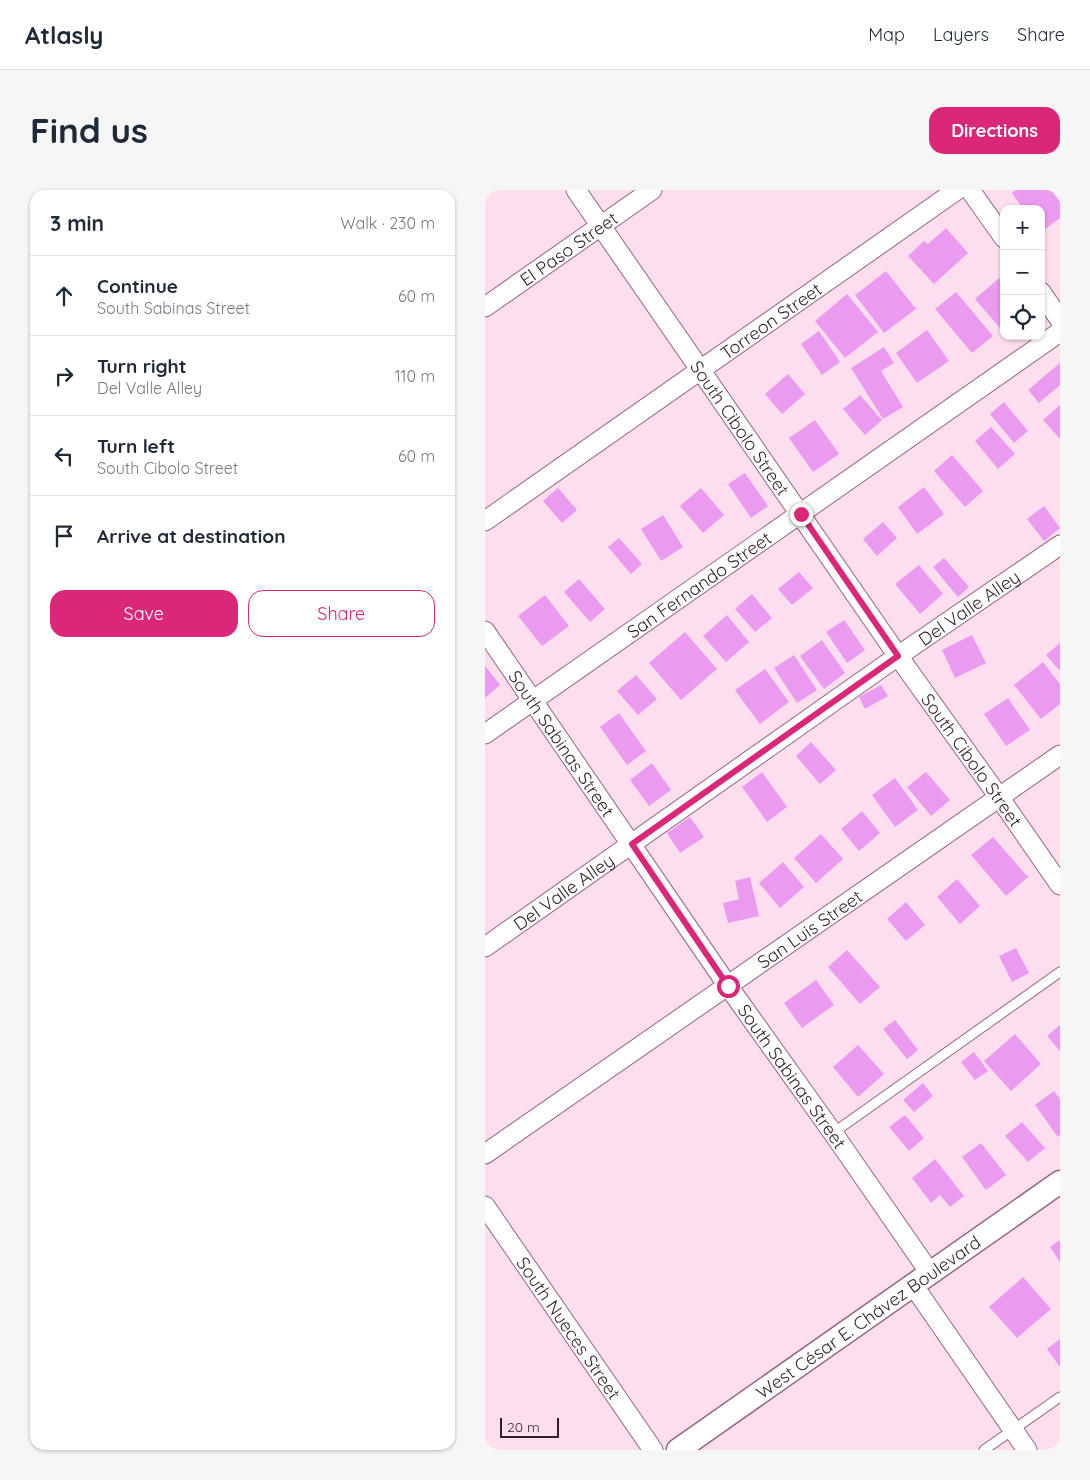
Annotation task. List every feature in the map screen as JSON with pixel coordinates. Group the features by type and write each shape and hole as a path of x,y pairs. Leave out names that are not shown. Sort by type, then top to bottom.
{"street":[{"name":"South Cibolo Street","path":"576,190 898,656 1060,886"},
{"name":"El Paso Street","path":"485,307 652,190"},
{"name":"Torreon Street","path":"485,521 957,190"},
{"path":"970,190 1000,232"},
{"path":"1043,295 1060,320"},
{"name":"San Fernando Street","path":"485,734 1060,332"},
{"name":"Del Valle Alley","path":"485,947 898,656 1060,545"},
{"name":"South Sabinas Street","path":"485,631 728,986 833,1133 1013,1430 1027,1450"},
{"name":"San Luis Street","path":"485,1154 1060,755"},
{"name":"West César E. Chávez Boulevard","path":"678,1450 1060,1182"},
{"name":"South Nueces Street","path":"485,1206 653,1450"}],"lane":[{"path":"833,1133 1060,972"},
{"path":"984,1450 1060,1397"}],"building":[{"path":"1016,190 1051,190 1060,202 1060,218 1045,229 1045,205 1020,205 1012,193"},
{"path":"946,228 968,253 934,284 908,256 924,241 928,244"},
{"path":"886,271 916,309 884,333 855,295"},
{"path":"999,278 1000,328 975,299"},
{"path":"956,292 993,336 972,353 935,309"},
{"path":"847,294 878,332 845,358 815,321"},
{"path":"927,330 949,361 917,383 896,353"},
{"path":"819,331 840,362 822,375 801,344"},
{"path":"884,347 894,363 881,371 903,407 883,419 851,368"},
{"path":"1060,363 1060,385 1039,403 1028,390"},
{"path":"788,374 805,394 782,414 765,394"},
{"path":"860,395 882,420 865,435 843,409"},
{"path":"1004,402 1028,431 1014,443 990,414"},
{"path":"1060,405 1060,439 1043,420"},
{"path":"815,420 839,454 813,472 789,438"},
{"path":"991,427 1015,454 998,469 975,441"},
{"path":"952,455 983,491 965,507 934,471"},
{"path":"745,473 768,506 751,518 728,484"},
{"path":"924,487 944,514 917,534 898,507"},
{"path":"558,488 577,510 562,523 543,501"},
{"path":"701,488 724,515 703,533 680,506"},
{"path":"1044,506 1060,528 1044,541 1027,519"},
{"path":"663,515 683,547 661,561 641,529"},
{"path":"883,522 897,538 877,556 863,539"},
{"path":"619,538 642,564 631,574 608,547"},
{"path":"944,558 969,587 958,597 933,567"},
{"path":"919,565 943,594 920,614 895,584"},
{"path":"799,572 813,588 792,605 778,589"},
{"path":"579,579 605,609 590,622 564,592"},
{"path":"752,594 772,618 755,632 735,609"},
{"path":"545,595 569,626 542,646 518,616"},
{"path":"727,615 749,642 726,662 703,636"},
{"path":"844,620 865,650 847,663 826,632"},
{"path":"685,632 717,669 681,700 649,663"},
{"path":"972,635 986,663 955,678 942,650"},
{"path":"822,640 845,673 824,689 800,656"},
{"path":"1060,643 1060,671 1046,655"},
{"path":"794,655 817,690 797,703 774,668"},
{"path":"1043,662 1060,684 1060,704 1041,719 1014,685"},
{"path":"485,666 500,685 485,698"},
{"path":"765,669 789,702 760,724 735,690"},
{"path":"636,675 657,699 638,715 617,691"},
{"path":"881,685 888,696 865,709 859,697"},
{"path":"1008,698 1030,730 1006,746 984,714"},
{"path":"619,713 646,751 627,765 600,727"},
{"path":"811,742 836,770 820,784 796,756"},
{"path":"652,763 671,790 649,806 630,780"},
{"path":"762,772 787,807 767,822 742,787"},
{"path":"926,772 950,800 931,816 907,787"},
{"path":"895,778 918,810 895,827 872,795"},
{"path":"862,811 880,833 859,851 841,829"},
{"path":"690,817 704,837 680,853 667,833"},
{"path":"821,834 843,859 816,883 794,858"},
{"path":"993,837 1028,877 1006,896 971,855"},
{"path":"783,862 804,887 780,908 759,883"},
{"path":"750,877 759,916 728,923 723,903 739,899 735,881"},
{"path":"957,879 980,906 960,924 937,897"},
{"path":"906,902 925,925 906,941 887,919"},
{"path":"1016,948 1029,973 1012,982 999,956"},
{"path":"847,950 880,987 860,1004 828,967"},
{"path":"816,980 834,1005 802,1028 784,1003"},
{"path":"895,1020 918,1050 907,1059 883,1029"},
{"path":"1060,1025 1060,1051 1047,1036"},
{"path":"1015,1034 1041,1064 1011,1091 984,1061"},
{"path":"858,1045 884,1074 858,1097 833,1067"},
{"path":"974,1052 988,1071 975,1080 961,1062"},
{"path":"923,1083 933,1096 914,1112 903,1100"},
{"path":"1054,1091 1060,1099 1060,1135 1058,1137 1035,1105"},
{"path":"905,1115 924,1138 909,1151 889,1127"},
{"path":"1022,1122 1045,1148 1028,1162 1005,1136"},
{"path":"981,1143 1006,1175 986,1190 962,1157"},
{"path":"935,1159 964,1196 950,1207 940,1195 931,1203 912,1178"},
{"path":"1060,1240 1060,1262 1050,1247"},
{"path":"1023,1277 1051,1309 1017,1338 989,1307"},
{"path":"1060,1339 1060,1367 1047,1349"}],"route":[{"path":"728,986 632,844 898,656 801,514"}]}
